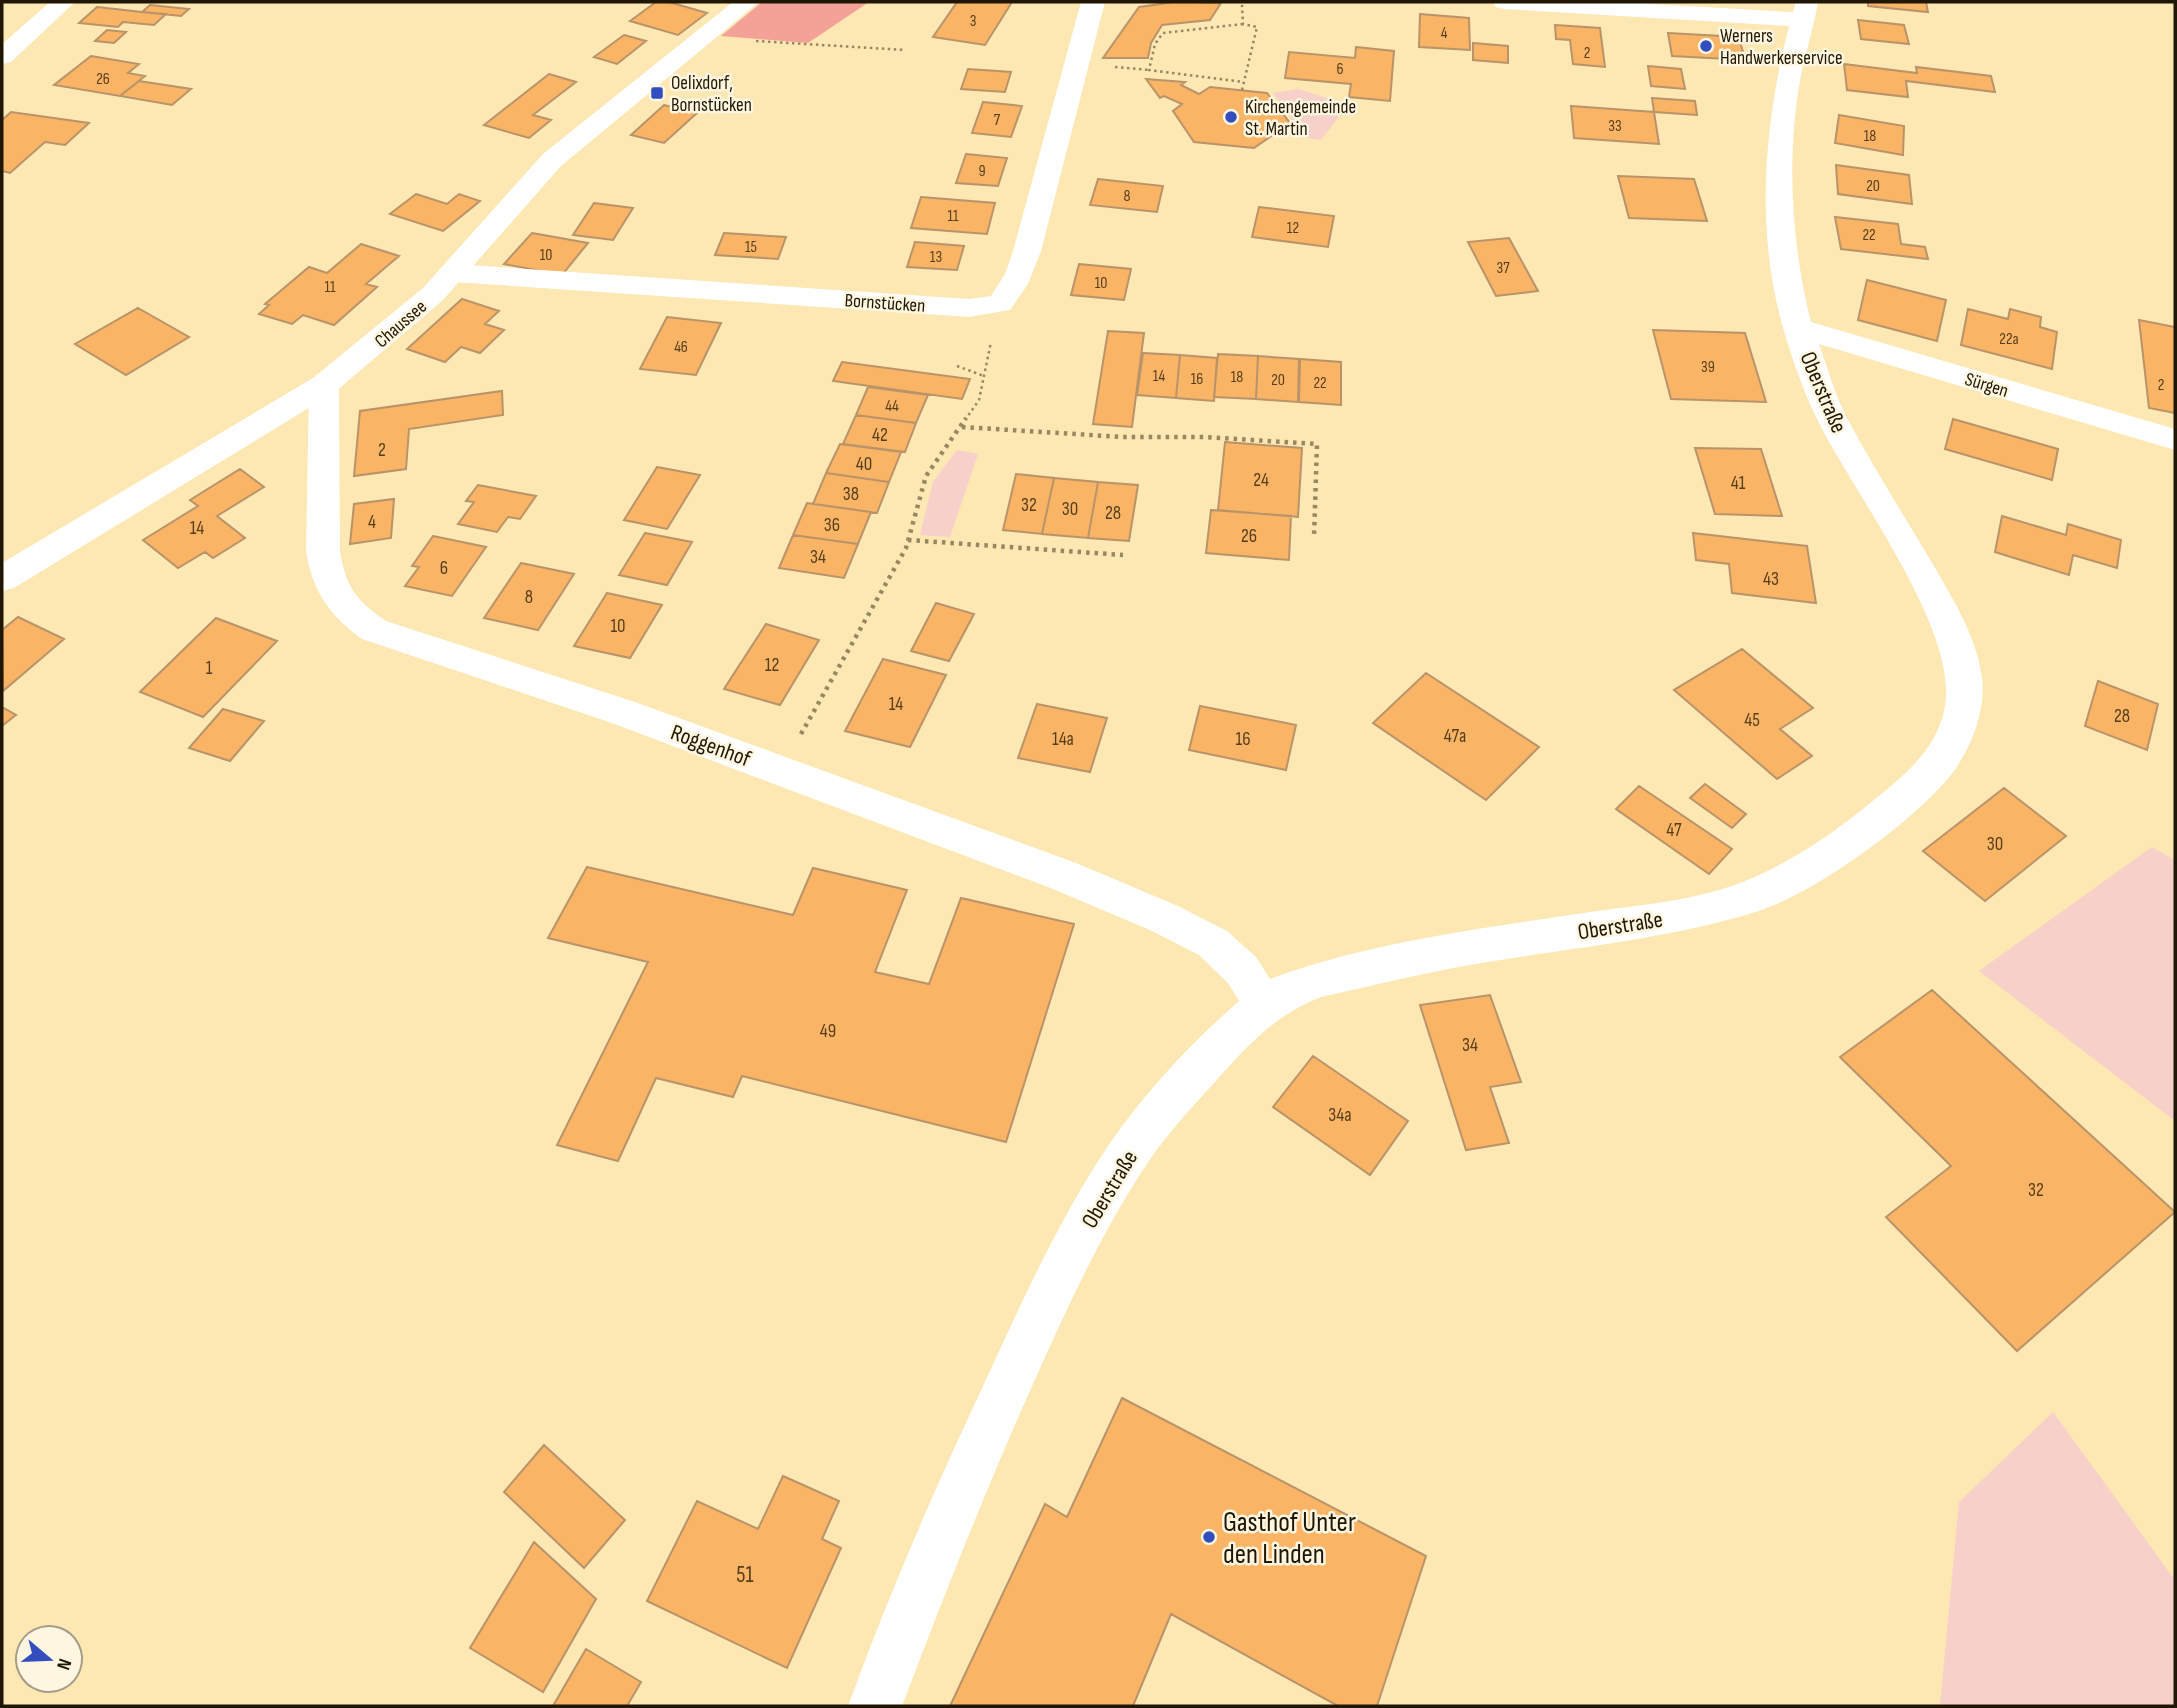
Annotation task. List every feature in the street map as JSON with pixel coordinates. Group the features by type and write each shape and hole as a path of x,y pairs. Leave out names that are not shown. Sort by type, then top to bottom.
{"street":[{"path":"2,57 63,2"},
{"name":"Chaussee","path":"4,572 324,385 381,340 453,274 552,160 747,2"},
{"path":"1000,304 1015,284 1027,251 1093,2"},
{"path":"1504,2 1804,11"},
{"name":"Oberstraße","path":"875,1706 955,1502 1045,1304 1081,1233 1124,1160 1168,1103 1226,1040 1264,1005 1285,992 1321,979 1472,947 1677,916 1756,895 1794,876 1862,832 1914,789 1941,760 1955,735 1963,708 1965,679 1957,646 1935,598 1831,417 1798,328 1784,260 1779,170 1789,75 1804,11"},
{"name":"Bornstücken","path":"453,274 969,308 1000,304"},
{"name":"Sürgen","path":"1798,328 2175,440"},
{"name":"Roggenhof","path":"324,385 323,551 330,587 340,603 356,618 374,629 622,712 1062,875 1164,918 1213,943 1242,970 1264,1005"}],"path":[{"path":"1243,24 1242,6 1245,2"},
{"path":"1149,70 1155,44 1163,33 1243,24 1257,27 1242,90"},
{"path":"691,46 699,48 713,37 905,50"},
{"path":"1113,67 1244,82"},
{"path":"780,771 908,540 926,476 979,400 1000,304"},
{"path":"957,366 984,376"},
{"path":"961,427 1123,437 1204,437 1317,444 1314,538"},
{"path":"908,540 1123,555"}],"shaded area":[{"path":"762,2 869,2 808,43 721,36"},
{"path":"1299,89 1335,101 1338,118 1321,140 1281,135 1294,123 1273,93"},
{"path":"957,450 978,454 950,537 920,535 933,482"},
{"path":"2152,847 2175,860 2175,1121 1979,971"},
{"path":"2053,1412 2175,1580 2175,1706 1940,1706 1959,1502"}],"building":[{"path":"656,2 669,2 707,13 678,35 630,21"},
{"path":"957,2 1012,2 985,45 933,37"},
{"path":"1175,2 1221,3 1210,20 1162,25 1151,43 1148,58 1103,58 1139,7"},
{"path":"1868,2 1926,2 1928,12 1868,6"},
{"path":"150,5 189,9 181,16 142,12"},
{"path":"97,7 166,14 154,25 123,22 118,27 79,23"},
{"path":"1420,14 1469,18 1470,50 1419,47"},
{"path":"1858,20 1904,25 1909,44 1861,39"},
{"path":"1555,25 1600,28 1605,67 1573,64 1570,40 1556,39"},
{"path":"107,30 126,32 114,43 95,41"},
{"name":"Werners Handwerkerservice","path":"1668,33 1739,37 1745,60 1672,56"},
{"path":"624,35 646,41 617,64 594,57"},
{"path":"1473,43 1508,46 1508,63 1473,60"},
{"path":"1356,47 1394,51 1390,101 1349,97 1351,84 1285,78 1289,52 1355,58"},
{"path":"91,56 139,64 128,73 145,76 120,96 54,85"},
{"path":"1844,64 1917,73 1916,67 1991,76 1995,92 1906,81 1908,97 1847,90"},
{"path":"1648,66 1681,69 1685,89 1651,86"},
{"path":"968,69 1011,72 1005,92 961,89"},
{"path":"549,74 576,82 533,115 551,120 529,138 484,125"},
{"name":"Kirchengemeinde St. Martin","path":"1146,79 1185,82 1181,85 1199,94 1210,87 1267,93 1290,123 1254,148 1194,142 1173,111 1182,104 1164,96 1160,98"},
{"path":"139,81 191,89 172,105 120,96"},
{"path":"1652,98 1695,101 1697,115 1654,112"},
{"path":"983,102 1022,106 1011,137 972,133"},
{"path":"664,105 697,113 664,143 631,135"},
{"path":"1571,106 1654,112 1659,144 1574,138"},
{"path":"11,112 89,123 65,145 45,142 10,173 2,171 2,120"},
{"path":"1839,115 1904,126 1903,155 1835,143"},
{"path":"966,154 1007,158 998,186 956,183"},
{"path":"1836,165 1909,175 1912,204 1838,194"},
{"path":"1618,176 1694,179 1707,221 1629,218"},
{"path":"1098,179 1163,186 1157,212 1090,205"},
{"path":"416,194 447,204 459,194 480,201 443,231 390,214"},
{"path":"921,197 995,203 987,234 911,228"},
{"path":"594,203 633,208 613,240 573,235"},
{"path":"1259,207 1334,216 1328,247 1252,237"},
{"path":"1835,217 1898,224 1901,244 1925,247 1928,259 1841,249"},
{"path":"532,233 588,243 562,275 504,264"},
{"path":"724,233 786,237 778,259 715,255"},
{"path":"1509,238 1538,291 1496,296 1468,242"},
{"path":"915,242 964,246 957,270 907,267"},
{"path":"361,244 399,256 366,284 377,287 334,325 303,315 292,324 259,314 269,305 265,304 309,267 327,273"},
{"path":"1079,264 1131,269 1124,300 1071,295"},
{"path":"1867,280 1946,300 1937,341 1858,320"},
{"path":"462,299 499,311 485,324 504,330 480,353 461,347 445,362 407,349"},
{"path":"138,308 189,337 126,375 75,344"},
{"path":"1968,309 2008,319 2010,309 2041,317 2040,327 2057,332 2052,369 1961,345"},
{"path":"667,317 721,323 696,375 640,369"},
{"path":"2139,320 2175,327 2175,413 2149,408"},
{"path":"1653,330 1745,333 1766,402 1671,399"},
{"path":"1108,331 1144,333 1132,427 1093,424"},
{"path":"1143,353 1180,355 1176,398 1137,395"},
{"path":"1218,354 1258,356 1256,399 1214,397"},
{"path":"1180,355 1217,358 1214,401 1176,398"},
{"path":"1258,356 1299,359 1298,402 1256,399"},
{"path":"1300,359 1341,362 1341,405 1299,402"},
{"path":"842,362 970,379 962,399 833,381"},
{"path":"868,387 928,395 916,423 856,415"},
{"path":"502,391 503,415 409,429 406,469 354,476 360,411"},
{"path":"856,415 916,423 905,452 843,444"},
{"path":"1953,419 2058,449 2052,480 1945,449"},
{"path":"1225,442 1302,448 1298,517 1218,510"},
{"path":"840,444 901,452 889,482 826,473"},
{"path":"1695,448 1761,449 1782,516 1715,514"},
{"path":"657,467 700,475 667,529 624,520"},
{"path":"240,469 264,487 217,516 245,538 213,558 205,552 178,568 143,540 198,506 190,500"},
{"path":"826,473 889,482 877,513 813,504"},
{"path":"1016,474 1054,478 1042,534 1003,530"},
{"path":"1054,478 1098,482 1088,538 1042,534"},
{"path":"1098,482 1138,485 1129,541 1088,538"},
{"path":"478,485 536,496 520,519 508,517 497,532 458,524 474,502 466,501"},
{"path":"394,499 391,538 350,544 354,504"},
{"path":"807,503 871,512 858,544 793,535"},
{"path":"1211,510 1291,516 1289,560 1206,553"},
{"path":"2002,516 2066,535 2068,524 2121,540 2117,568 2073,555 2069,575 1995,552"},
{"path":"645,533 692,542 667,585 619,575"},
{"path":"1693,533 1807,546 1816,603 1732,593 1729,564 1696,560"},
{"path":"793,535 858,544 844,578 779,568"},
{"path":"433,536 486,547 452,596 405,586 419,567 412,566"},
{"path":"521,563 574,574 538,630 484,618"},
{"path":"607,593 662,605 630,658 574,646"},
{"path":"936,603 974,614 949,661 911,651"},
{"path":"18,617 64,639 3,691 2,630"},
{"path":"216,618 277,641 203,717 140,692"},
{"path":"766,624 819,640 780,705 724,689"},
{"path":"1742,649 1813,708 1780,729 1812,756 1777,779 1674,690"},
{"path":"883,659 946,675 910,747 845,731"},
{"path":"1426,673 1539,747 1486,800 1373,723"},
{"path":"2098,681 2158,704 2147,750 2085,726"},
{"path":"1037,704 1107,718 1090,772 1018,758"},
{"path":"1200,706 1296,725 1286,770 1189,750"},
{"path":"2,707 16,715 2,726"},
{"path":"223,709 264,721 230,761 189,748"},
{"path":"1705,784 1746,814 1732,828 1690,798"},
{"path":"1639,786 1732,849 1709,874 1616,809"},
{"path":"2004,788 2066,836 1985,901 1923,851"},
{"path":"587,867 793,915 813,868 907,890 875,972 929,984 961,898 1074,924 1006,1142 742,1076 733,1097 656,1078 618,1161 557,1145 648,962 548,938"},
{"path":"1932,990 2175,1212 2017,1351 1886,1217 1951,1166 1840,1057"},
{"path":"1490,995 1521,1082 1490,1087 1509,1143 1466,1150 1420,1005"},
{"path":"1313,1056 1408,1121 1370,1175 1273,1107"},
{"name":"Gasthof Unter den Linden","path":"1122,1398 1426,1556 1377,1706 1338,1706 1171,1614 1133,1706 950,1706 1045,1504 1067,1517"},
{"path":"544,1445 625,1520 584,1568 504,1492"},
{"path":"783,1476 839,1501 822,1539 841,1548 787,1668 647,1601 697,1501 758,1529"},
{"path":"534,1542 596,1599 543,1692 470,1648"},
{"path":"586,1649 641,1682 627,1706 553,1706"}],"place":[{"name":"Werners Handwerkerservice","path":"1706,46"},
{"name":"Oelixdorf, Bornstücken","path":"657,93"},
{"name":"Kirchengemeinde St. Martin","path":"1231,117"},
{"name":"Gasthof Unter den Linden","path":"1209,1537"}]}
